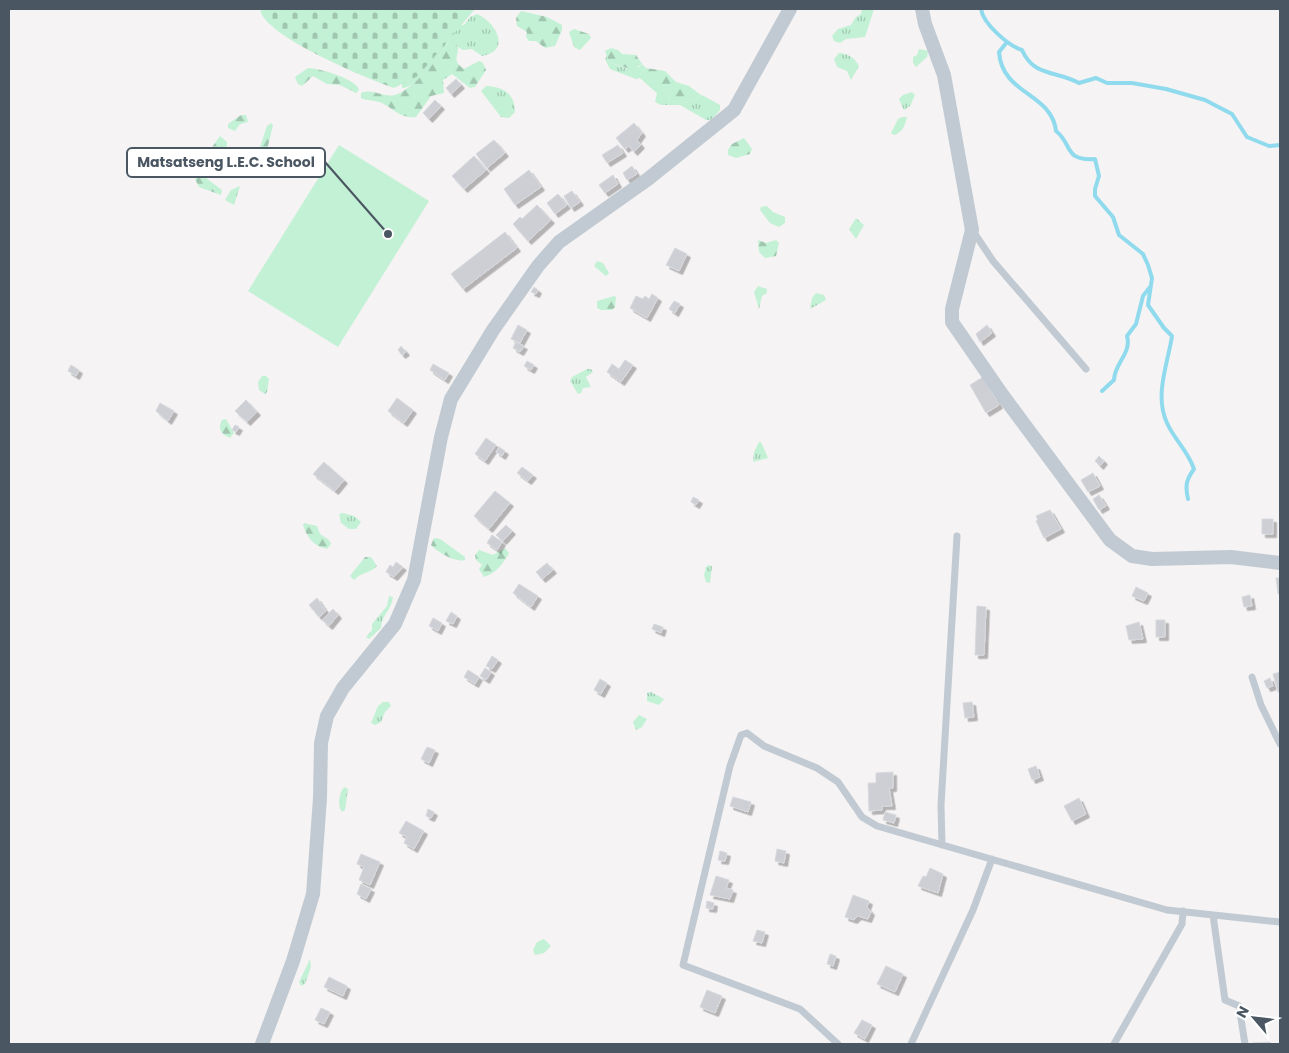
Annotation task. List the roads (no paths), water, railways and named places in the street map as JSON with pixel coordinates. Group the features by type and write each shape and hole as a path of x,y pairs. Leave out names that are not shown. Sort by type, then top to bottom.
{"street":[{"path":"262,1044 293,961 313,894 321,743 327,716 343,688 395,624 414,580 441,437 451,399 493,330 538,266 560,242 648,179 734,110 790,9"},
{"path":"922,9 925,24 944,75 972,230 952,309 952,322 1001,393 1110,540 1132,556 1152,559 1231,557 1280,563"}],"lane":[{"path":"972,230 993,262 1086,369"},
{"path":"942,845 941,805 957,536"},
{"path":"1252,677 1261,705 1280,744"},
{"path":"838,1044 800,1010 683,966 728,775 741,735 747,733 764,746 816,768 838,782 862,817 876,826 1167,910 1280,922"},
{"path":"911,1044 972,910 992,859"},
{"path":"1114,1044 1182,924 1183,911"},
{"path":"1213,915 1225,1000 1239,1006 1245,1044"}],"waterway":[{"path":"981,9 991,28 1022,50 1027,59 1039,69 1079,83 1096,78 1107,83 1132,83 1166,89 1205,100 1232,114 1247,137 1269,146 1280,145"},
{"path":"1007,42 999,52 1002,66 1017,86 1046,109 1053,118 1056,131 1065,141 1070,151 1078,157 1095,159 1099,176 1095,196 1113,217 1119,235 1143,254 1148,265 1152,278 1148,305 1172,336 1163,379 1163,412 1167,423 1194,469 1187,483 1188,499"},
{"path":"1102,391 1114,380 1127,348 1127,336 1136,324 1143,296 1150,287"}],"place":[{"name":"Matsatseng L.E.C. School","path":"388,234"}]}
